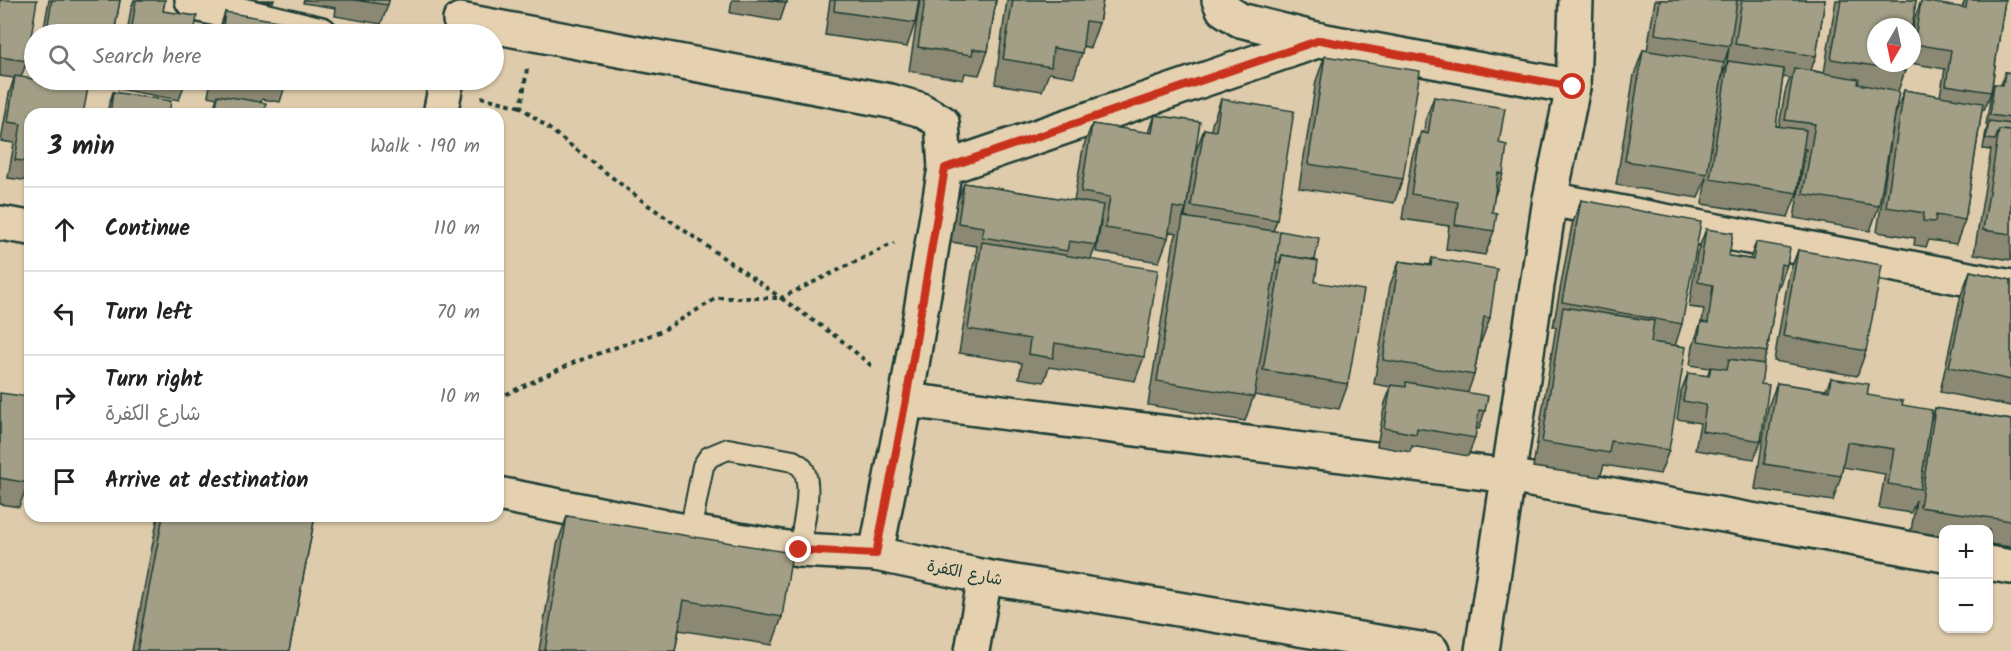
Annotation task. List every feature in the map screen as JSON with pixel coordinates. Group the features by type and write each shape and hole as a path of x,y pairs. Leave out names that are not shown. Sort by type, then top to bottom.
{"street":[{"path":"192,0 196,4 279,24"},
{"path":"1219,0 1223,9 1240,20 1320,40 1573,87"},
{"path":"1482,651 1550,199 1573,87 1576,0"},
{"path":"460,18 491,24"},
{"path":"504,27 879,99 919,109 942,122 945,168 906,400 876,554"},
{"path":"945,168 1320,40"},
{"path":"445,108 458,90"},
{"path":"1550,199 2011,287"},
{"path":"0,223 24,227"},
{"path":"906,400 1509,476 1939,554"},
{"name":"شارع الكفرة","path":"504,495 690,532 799,550 876,554 985,577 1432,651"},
{"path":"1993,564 2011,567"},
{"path":"972,651 985,577"}],"lane":[{"path":"690,532 703,466 709,457 728,449 794,461 801,466 805,473 807,488 799,550"}],"path":[{"path":"521,107 528,63"},
{"path":"466,90 521,107 648,205 841,340 882,375"},
{"path":"504,395 575,362 662,331 717,298 782,298 896,242"}],"building":[{"path":"0,0 37,0 33,24 24,24 24,61 0,57"},
{"path":"52,0 120,0 116,24 48,24"},
{"path":"136,0 165,0 163,11 197,16 196,24 132,24"},
{"path":"354,0 389,0 388,5"},
{"path":"768,0 787,0 787,3"},
{"path":"835,0 919,0 915,23 834,11"},
{"path":"925,0 996,0 988,51 973,49 972,55 918,47"},
{"path":"1013,0 1103,0 1099,23 1086,21 1082,53 1053,48 1051,67 1003,59"},
{"path":"1660,0 1737,0 1730,46 1655,34"},
{"path":"1742,0 1825,0 1816,56 1735,44"},
{"path":"1841,0 1916,0 1913,18 1867,18 1867,65 1831,59"},
{"path":"1967,0 2005,0 1991,92 1946,85 1951,50 1921,45 1921,18 1918,18 1921,1 1966,8"},
{"path":"225,12 296,24 223,24"},
{"path":"1643,50 1724,63 1707,174 1625,161"},
{"path":"1325,56 1420,71 1403,179 1308,164"},
{"path":"1728,61 1784,69 1776,126 1806,130 1797,193 1710,179"},
{"path":"1794,68 1859,79 1858,84 1899,92 1879,206 1803,194 1815,124 1785,120"},
{"path":"2005,72 2011,73 2011,118 1990,115 1994,84 2003,85"},
{"path":"15,76 24,77 24,90 88,90 84,108 24,108 24,161 15,160 21,124 8,122"},
{"path":"1904,90 1983,103 1965,220 1936,215 1935,222 1923,221 1924,213 1886,207"},
{"path":"113,92 171,101 170,108 111,108"},
{"path":"218,95 266,103 265,108 216,108"},
{"path":"1434,97 1505,108 1499,143 1507,145 1503,174 1498,173 1492,212 1497,213 1494,231 1455,225 1458,202 1411,194 1421,132 1428,134"},
{"path":"1221,99 1294,111 1277,220 1191,206 1204,129 1216,131"},
{"path":"1155,115 1200,122 1186,209 1173,207 1168,238 1105,228 1110,197 1081,192 1092,124 1152,133"},
{"path":"1989,121 2011,124 2011,131 1999,130 1995,140 1986,139"},
{"path":"1999,130 2011,131 2011,234 1983,230"},
{"path":"964,183 1103,205 1096,245 1069,241 1067,251 982,237 984,227 958,223"},
{"path":"1581,200 1701,222 1682,324 1562,302"},
{"path":"1183,217 1281,232 1254,397 1157,381"},
{"path":"1706,229 1733,233 1729,256 1753,260 1756,242 1790,248 1787,265 1781,264 1767,352 1698,341 1701,322 1708,323 1713,285 1698,282"},
{"path":"1280,231 1319,238 1315,260 1282,255 1279,263 1276,262"},
{"path":"982,242 1158,270 1144,357 1055,343 1053,358 1028,354 1030,339 968,329"},
{"path":"1798,250 1882,265 1866,351 1783,336"},
{"path":"1282,255 1318,261 1315,282 1364,290 1348,384 1263,370"},
{"path":"1432,258 1497,269 1490,318 1484,317 1474,375 1383,360 1399,261 1431,266"},
{"path":"1970,271 2011,280 2011,380 1949,367"},
{"path":"1563,307 1654,321 1651,342 1686,347 1669,450 1611,441 1609,453 1542,442"},
{"path":"1729,359 1764,364 1761,384 1769,385 1761,441 1702,431 1706,405 1683,401 1688,373 1709,376 1711,367 1727,369"},
{"path":"1831,378 1869,384 1867,395 1903,401 1902,405 1932,410 1920,489 1888,484 1894,449 1847,442 1841,476 1764,464 1777,383 1829,391"},
{"path":"1406,382 1488,396 1485,411 1479,410 1475,438 1417,428 1416,434 1384,428 1391,385 1406,387"},
{"path":"0,393 24,396 24,482 0,478"},
{"path":"1935,408 2011,420 2011,521 1920,507"},
{"path":"567,516 792,553 782,617 684,600 675,651 545,651"},
{"path":"162,522 314,522 289,651 137,651"}],"route":[{"path":"799,550 876,554 906,400 945,168 1320,40 1573,87"}]}
